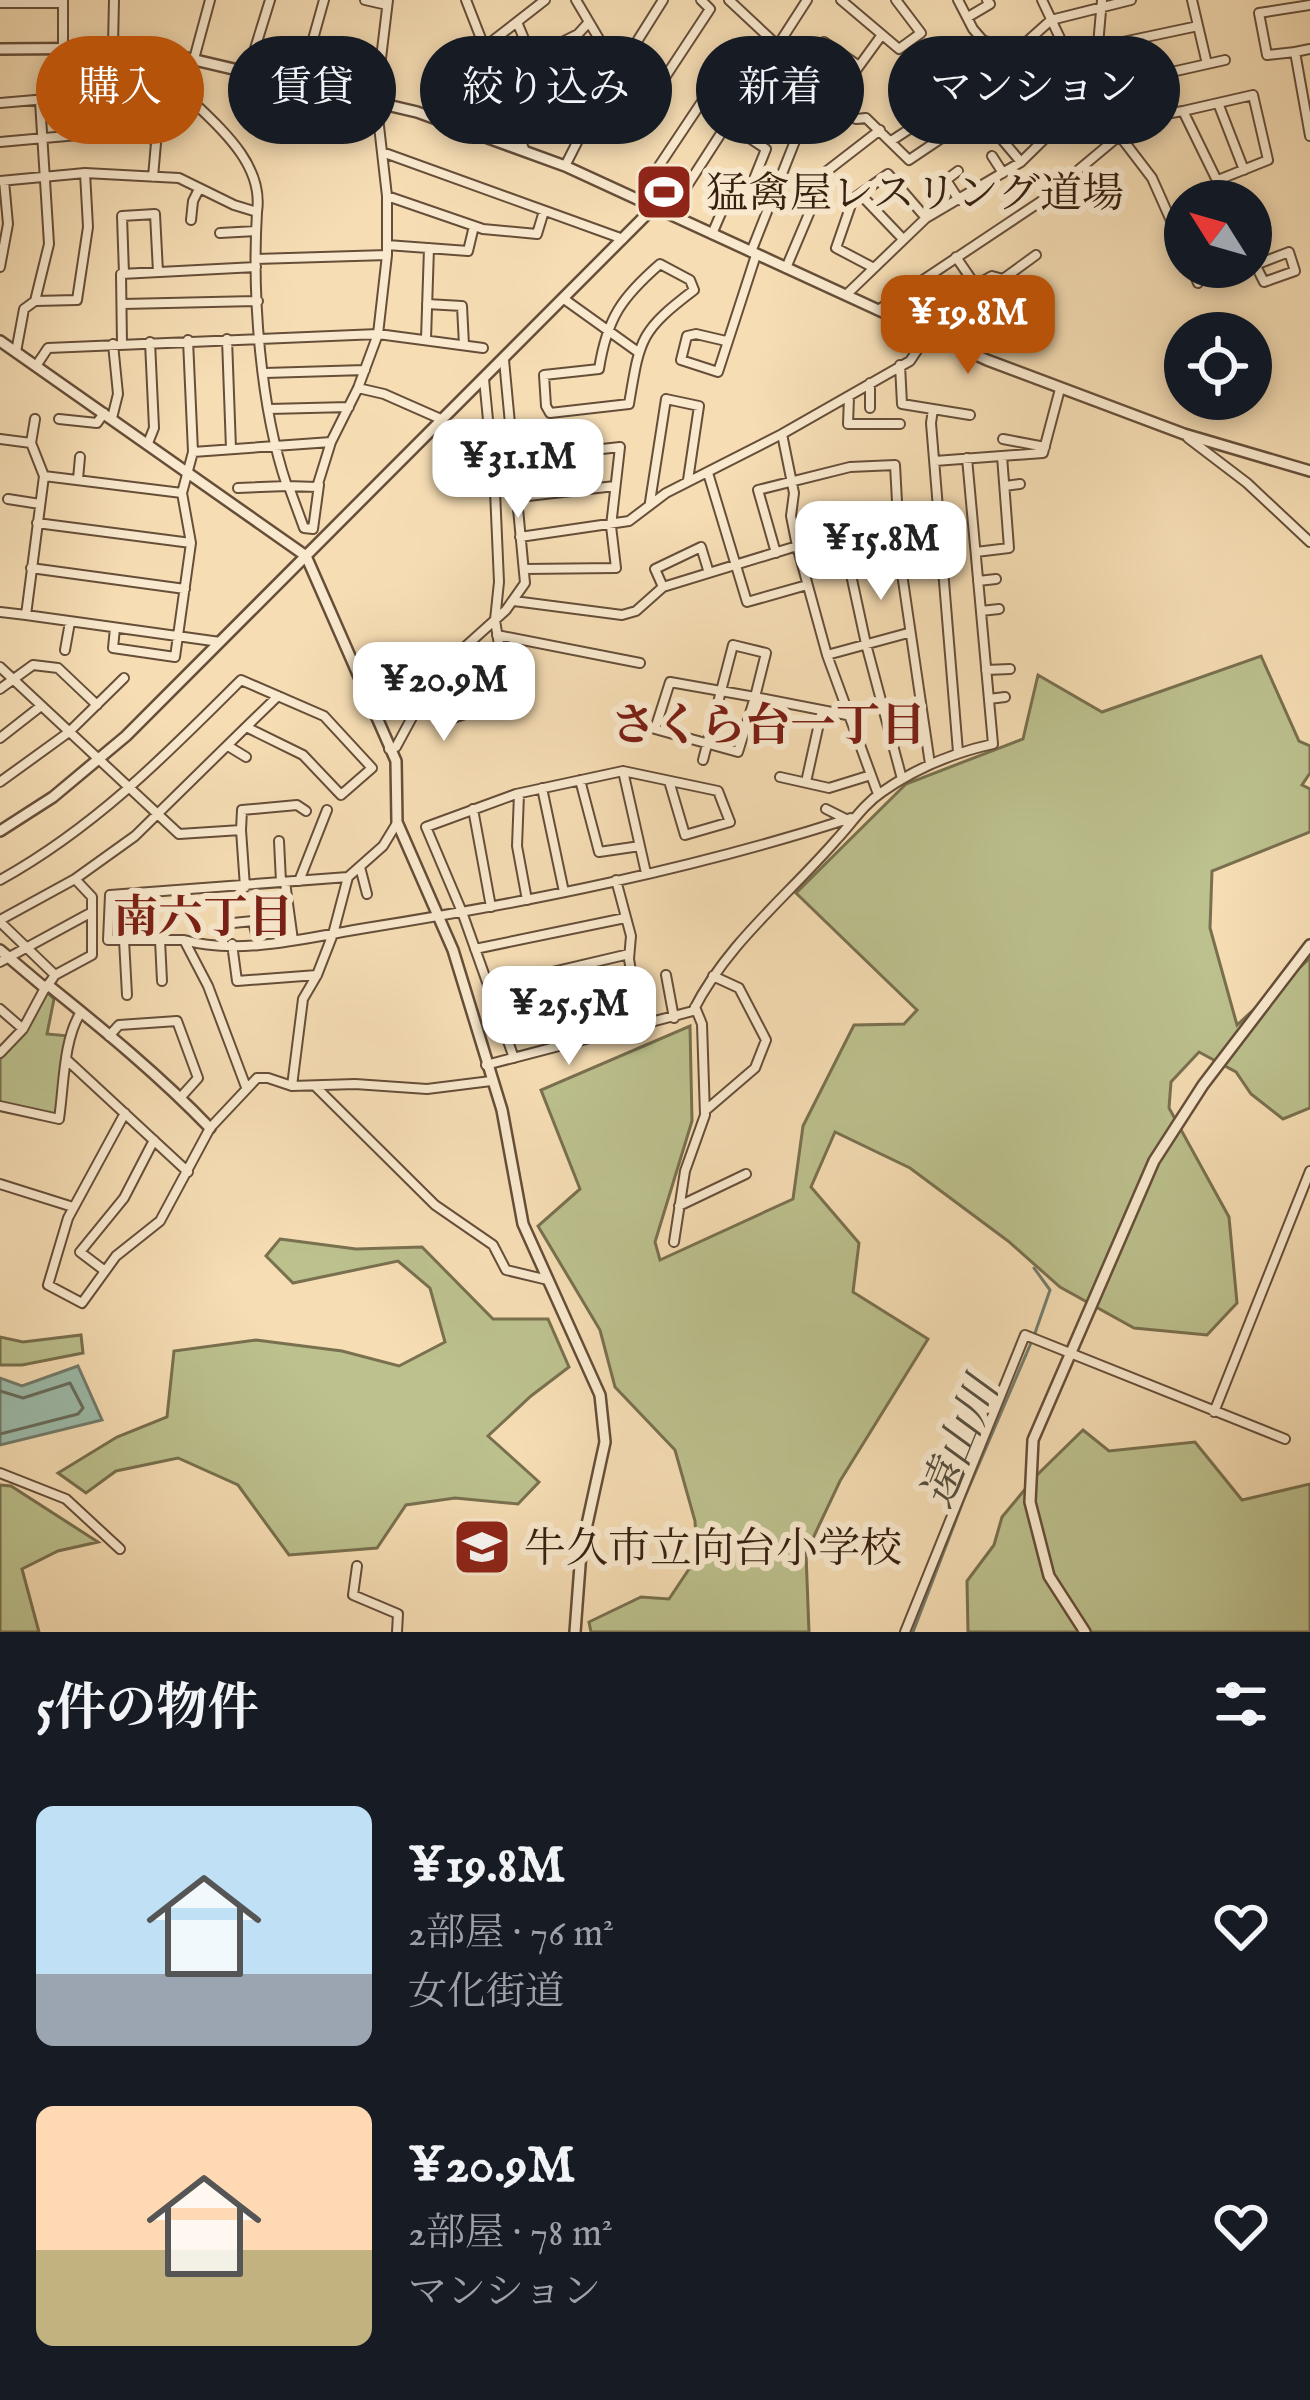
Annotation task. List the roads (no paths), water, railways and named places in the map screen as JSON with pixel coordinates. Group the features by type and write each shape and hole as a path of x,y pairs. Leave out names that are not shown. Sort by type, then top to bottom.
{"street":[{"path":"113,36 114,0"},
{"path":"200,36 210,0"},
{"path":"259,36 270,0"},
{"path":"314,36 324,0"},
{"path":"365,0 388,3 384,36"},
{"path":"466,0 482,36"},
{"path":"499,36 545,0"},
{"path":"576,0 597,36"},
{"path":"640,36 663,0"},
{"path":"672,65 710,9 701,0"},
{"path":"729,0 768,36"},
{"path":"742,11 749,0"},
{"path":"783,36 807,0"},
{"path":"841,0 899,49 921,33 896,0"},
{"path":"958,0 981,36"},
{"path":"968,17 989,4 987,0"},
{"path":"1042,0 1059,36"},
{"path":"1068,0 1073,13"},
{"path":"1034,36 1051,20 1102,3 1131,0"},
{"path":"1192,0 1207,64"},
{"path":"0,3 63,2 62,36"},
{"path":"1100,36 1102,3"},
{"path":"1310,5 1259,13 1267,55 1310,49"},
{"path":"517,22 523,36"},
{"path":"574,36 589,22"},
{"path":"1151,36 1198,26"},
{"path":"864,59 881,36"},
{"path":"0,49 36,48"},
{"path":"1295,52 1310,136"},
{"path":"1180,70 1225,60"},
{"path":"1180,112 1253,94 1268,160 1218,180 1183,111"},
{"path":"0,103 36,100"},
{"path":"1218,103 1244,170"},
{"path":"396,107 566,166 922,332 1060,389 1184,434 1310,471"},
{"path":"687,187 657,169 696,110"},
{"path":"204,112 253,172 259,197 256,263 268,409 288,486 304,528 314,530 319,485 331,442 378,334 387,250 381,144"},
{"path":"864,118 888,138"},
{"path":"786,268 827,172 880,130"},
{"path":"0,142 36,139"},
{"path":"16,352 24,309 34,301 50,244 43,144"},
{"path":"153,177 156,144"},
{"path":"522,144 524,149"},
{"path":"566,166 578,144"},
{"path":"669,214 715,144"},
{"path":"712,234 734,183 750,189 766,149 758,144"},
{"path":"726,341 687,336 681,360 718,372 794,144"},
{"path":"894,144 909,160 935,144"},
{"path":"1006,144 1021,162"},
{"path":"845,296 926,218 1021,162 1040,144"},
{"path":"876,310 1067,183 1110,144"},
{"path":"1125,144 1152,178 1164,205"},
{"path":"382,152 623,239"},
{"path":"992,156 1003,173"},
{"path":"958,171 946,181 959,200"},
{"path":"0,267 8,224 2,181 85,173 179,178 257,212"},
{"path":"34,301 77,300 88,227 85,173"},
{"path":"874,268 836,248 853,199 888,174 926,218"},
{"path":"191,220 199,189"},
{"path":"860,194 902,238"},
{"path":"387,196 474,226 537,234 544,211"},
{"path":"0,831 100,761 654,207"},
{"path":"124,274 122,216 154,214 158,272"},
{"path":"59,419 97,423 108,416 118,394 121,274 387,250 467,251 474,226"},
{"path":"220,233 256,231"},
{"path":"426,340 429,248"},
{"path":"1289,252 1295,271 1264,282 1253,261 1289,252"},
{"path":"976,285 992,276 1003,279 1036,254"},
{"path":"520,537 629,521 687,481 782,434 910,361 922,332 978,289 956,257"},
{"path":"660,264 690,280 694,290 656,319 638,352 629,404 550,413 545,406 544,375 598,369 607,330 626,294 660,264"},
{"path":"564,299 638,352"},
{"path":"123,304 258,302"},
{"path":"427,304 462,306 464,345"},
{"path":"36,366 48,348 262,337 378,334 483,348"},
{"path":"227,339 231,448"},
{"path":"0,340 306,556 396,760 397,822 453,950 502,1110 523,1224 590,1363 605,1423 602,1464 580,1552 575,1632"},
{"path":"115,628 112,648 175,657 191,543 182,494 193,452 188,340"},
{"path":"148,443 154,428 150,342"},
{"path":"389,749 395,747 436,673 514,601 525,583 504,360"},
{"path":"900,365 902,404 970,415"},
{"path":"265,373 365,370"},
{"path":"484,379 495,491 499,582 495,620 503,670"},
{"path":"869,383 869,408"},
{"path":"358,388 443,420"},
{"path":"934,461 1043,454 1060,389"},
{"path":"849,395 848,424 900,424"},
{"path":"650,504 666,399 699,406 687,481"},
{"path":"268,409 349,407"},
{"path":"933,409 958,752"},
{"path":"26,615 44,476 31,443 35,419"},
{"path":"782,434 797,546 807,584 827,655 878,794"},
{"path":"1184,434 1310,542"},
{"path":"0,439 31,443"},
{"path":"1003,440 1045,447"},
{"path":"193,452 331,442"},
{"path":"512,459 620,447 611,526 616,568 524,569"},
{"path":"976,552 1009,548 1002,456"},
{"path":"78,480 80,457"},
{"path":"486,1065 674,1018 695,1007 755,923 838,838 850,818 902,779 958,752 993,744 967,458"},
{"path":"776,553 758,490 850,467 895,465 898,520 842,532 902,779"},
{"path":"708,473 746,602 807,584"},
{"path":"44,476 182,494"},
{"path":"1005,486 1020,484"},
{"path":"238,488 319,485"},
{"path":"519,497 615,486"},
{"path":"8,499 40,504"},
{"path":"38,523 191,543"},
{"path":"514,601 622,615 636,611 663,587 797,546"},
{"path":"663,587 655,569 701,547 709,573"},
{"path":"853,570 900,560 931,764"},
{"path":"31,568 185,589"},
{"path":"978,580 997,579"},
{"path":"981,611 999,609"},
{"path":"0,613 221,642"},
{"path":"65,650 70,622"},
{"path":"827,655 908,633"},
{"path":"497,634 640,663"},
{"path":"703,760 706,743 719,690 733,645 766,653 755,697 738,752 706,743 655,729 670,682 719,690 755,697 822,710 848,715"},
{"path":"0,689 33,664 58,668 97,705"},
{"path":"0,667 179,834 242,830"},
{"path":"986,670 1010,669"},
{"path":"0,782 69,732 124,678"},
{"path":"0,880 79,832 242,680 324,716 372,768 341,795 304,755 246,727"},
{"path":"426,690 440,723 499,702"},
{"path":"210,1128 49,982 28,949 0,921 109,858 278,696"},
{"path":"989,699 1005,697"},
{"path":"0,738 41,706"},
{"path":"806,782 822,710"},
{"path":"228,746 246,757"},
{"path":"622,771 646,873"},
{"path":"514,1058 426,826 519,793 622,771 718,791 730,822 685,835 669,781"},
{"path":"780,777 829,788 871,775"},
{"path":"580,780 599,852 640,846"},
{"path":"542,788 564,892"},
{"path":"519,793 518,846 527,900"},
{"path":"245,887 242,810 297,805 306,811"},
{"path":"473,809 491,907"},
{"path":"826,809 850,818"},
{"path":"299,881 327,810"},
{"path":"397,822 383,846 348,877 110,895 108,940 184,940 204,946 333,934 564,892 850,818"},
{"path":"279,842 293,940"},
{"path":"360,867 368,894"},
{"path":"292,1086 303,999 333,934 348,877"},
{"path":"3,957 35,984 49,982 92,955 92,897 75,879"},
{"path":"616,880 631,936 629,954 640,1025"},
{"path":"3,957 28,949 92,912"},
{"path":"475,950 625,918"},
{"path":"258,942 254,921 223,924 237,981 317,975"},
{"path":"124,940 127,995"},
{"path":"160,940 162,980"},
{"path":"184,940 208,986 246,1088"},
{"path":"1085,1632 1049,1576 1030,1502 1033,1440 1154,1161 1203,1085 1310,945"},
{"path":"489,987 629,954"},
{"path":"666,975 674,1018"},
{"path":"705,1111 755,1068 766,1040 739,988 713,976"},
{"path":"0,1053 23,1030 49,982"},
{"path":"501,1022 635,995"},
{"path":"674,1243 685,1171 705,1111 702,1024 695,1007"},
{"path":"0,1009 23,1030"},
{"path":"0,1106 59,1119 81,1012"},
{"path":"109,1036 118,1024 177,1021 198,1078 180,1098"},
{"path":"68,1060 188,1172"},
{"path":"125,1113 74,1208 48,1285 82,1303 116,1256 160,1220 210,1128 257,1078 292,1086 427,1089 491,1081"},
{"path":"314,1085 435,1205 493,1245 506,1270 548,1280"},
{"path":"105,1271 80,1252 124,1198 154,1140"},
{"path":"1214,1412 1310,1171"},
{"path":"680,1206 746,1174"},
{"path":"0,1184 74,1208"},
{"path":"905,1632 1025,1335 1285,1439"},
{"path":"0,1472 66,1499 121,1549"},
{"path":"357,1566 353,1595 398,1614 398,1632"}],"water":[{"path":"78,1366 102,1420 0,1445 0,1378 22,1386"}],"waterway":[{"name":"遠山川","path":"1034,1268 1050,1290 1035,1333"},
{"name":"遠山川","path":"913,1632 1031,1343"}],"place":[{"name":"猛禽屋レスリング道場","path":"664,192"},
{"name":"牛久市立向台小学校","path":"482,1547"}],"district":[{"name":"さくら台一丁目","path":"768,724"},
{"name":"南六丁目","path":"203,916"}]}
